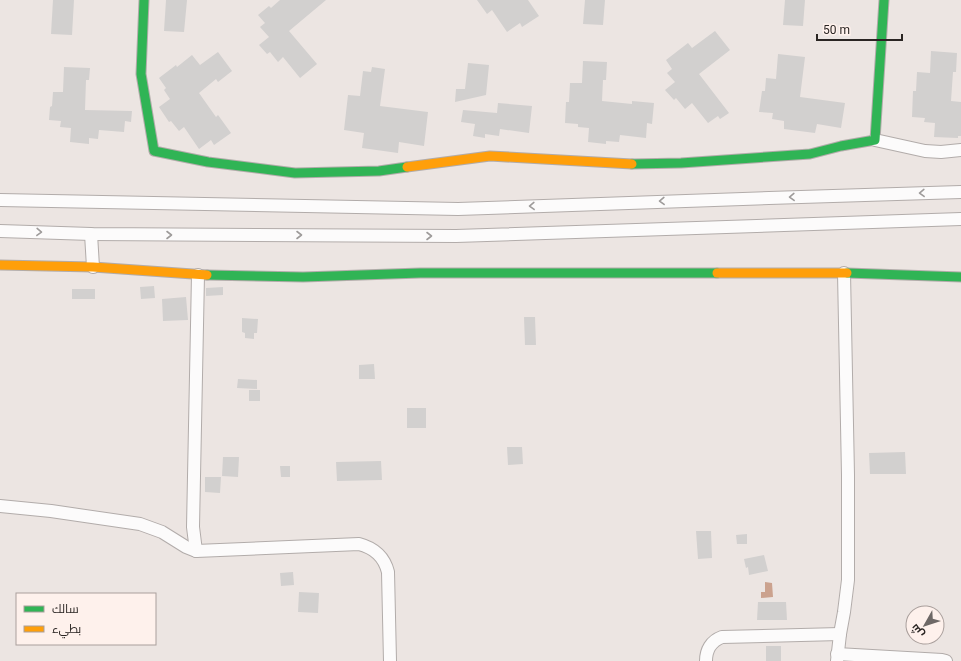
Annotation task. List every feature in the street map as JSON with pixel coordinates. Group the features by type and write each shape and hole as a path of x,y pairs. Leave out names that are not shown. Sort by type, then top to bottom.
{"street":[{"path":"144,0 141,74 152,148 156,152 208,162 295,173 310,173 379,171 436,162 490,156 629,164 681,163 810,154 841,146 875,140 925,151 941,152 961,150"},
{"path":"875,140 884,0"},
{"path":"0,200 458,209 961,192"},
{"path":"0,231 91,234 456,236 961,219"},
{"path":"91,234 93,268"},
{"path":"0,265 93,268 198,275 303,277 420,274 844,273 961,277"},
{"path":"844,273 848,563 846,596 837,658 946,661"},
{"path":"196,551 193,527 198,275"},
{"path":"0,506 51,511 140,524 162,532 186,547 196,551 359,544 371,548 384,561 388,572 390,661"},
{"path":"706,661 707,653 711,645 722,637 840,634"}],"shaded area":[{"path":"765,582 772,583 773,597 761,598 761,592 765,592"}],"building":[{"path":"53,0 74,0 72,35 51,34"},
{"path":"166,0 187,0 184,32 164,31"},
{"path":"280,0 326,0 289,31 317,64 300,78 283,57 278,62 270,52 267,54 259,45 269,37 260,27 265,23 258,15 269,6 271,8"},
{"path":"477,0 528,0 539,16 522,27 520,23 507,32 492,10 487,14"},
{"path":"585,0 605,0 603,25 583,24"},
{"path":"785,0 805,0 803,26 783,25"},
{"path":"715,31 730,50 699,74 729,113 720,119 718,116 708,123 692,103 685,109 676,98 674,100 665,90 675,82 667,73 672,69 666,60 688,43 692,48"},
{"path":"931,51 957,53 956,72 953,72 951,101 961,102 961,136 958,136 958,138 934,137 935,123 924,122 925,118 912,117 913,91 916,91 917,72 930,73"},
{"path":"218,52 232,71 218,82 216,79 199,93 216,117 218,115 231,133 214,145 211,140 199,149 184,127 179,131 171,121 169,122 159,107 170,99 164,90 166,88 159,78 176,65 177,67 192,55 200,65"},
{"path":"778,54 805,57 800,97 845,103 841,128 817,124 815,133 784,129 784,121 772,119 773,113 759,112 762,91 765,91 766,78 776,79"},
{"path":"583,61 607,62 606,80 603,80 602,101 632,104 632,101 654,103 652,124 647,123 646,138 620,135 619,142 606,141 606,144 588,142 589,128 578,127 578,124 565,123 566,102 569,102 570,83 582,83"},
{"path":"468,63 489,65 486,95 455,102 456,89 465,89"},
{"path":"64,67 90,68 89,80 86,80 85,110 132,111 131,122 125,121 124,132 99,130 98,139 89,138 89,144 70,142 71,128 60,127 61,121 49,120 53,92 63,92"},
{"path":"372,67 385,69 380,106 428,112 424,146 399,142 398,153 362,148 364,133 344,130 348,95 360,96 363,71 371,72"},
{"path":"498,103 532,106 529,133 500,129 499,136 485,134 485,138 473,136 475,124 461,122 463,110 497,113"},
{"path":"154,286 155,298 141,299 140,287"},
{"path":"223,287 223,295 206,296 206,288"},
{"path":"72,289 95,289 95,299 72,299"},
{"path":"186,297 188,320 163,321 162,299"},
{"path":"524,317 535,317 536,345 525,345"},
{"path":"242,318 258,319 257,333 254,333 254,339 245,338 245,333 242,332"},
{"path":"374,364 375,379 359,379 359,365"},
{"path":"238,379 257,380 257,389 237,388"},
{"path":"249,390 260,390 260,401 249,401"},
{"path":"407,408 426,408 426,428 407,428"},
{"path":"507,447 522,447 523,464 508,465"},
{"path":"905,452 906,474 870,474 869,453"},
{"path":"223,457 239,457 238,477 222,476"},
{"path":"381,461 382,480 337,481 336,462"},
{"path":"280,466 290,466 290,477 281,477"},
{"path":"205,477 221,477 220,493 205,492"},
{"path":"696,531 711,531 712,558 698,559"},
{"path":"747,534 747,544 737,544 736,535"},
{"path":"764,555 768,571 749,575 748,567 746,568 744,559"},
{"path":"293,572 294,585 281,586 280,573"},
{"path":"299,592 319,593 318,613 298,612"},
{"path":"758,602 786,602 787,620 757,620"},
{"path":"766,646 781,646 781,661 766,661"}],"traffic: fast":[{"path":"144,0 141,74 154,151 208,162 295,173 379,171 407,167"},
{"path":"632,164 681,163 810,154 841,146 875,140 884,0"},
{"path":"207,275 303,277 420,273 717,273"},
{"path":"847,273 961,277"}],"traffic: slow":[{"path":"407,167 490,156 632,164"},
{"path":"0,265 93,267 207,275"},
{"path":"717,273 847,273"}]}
